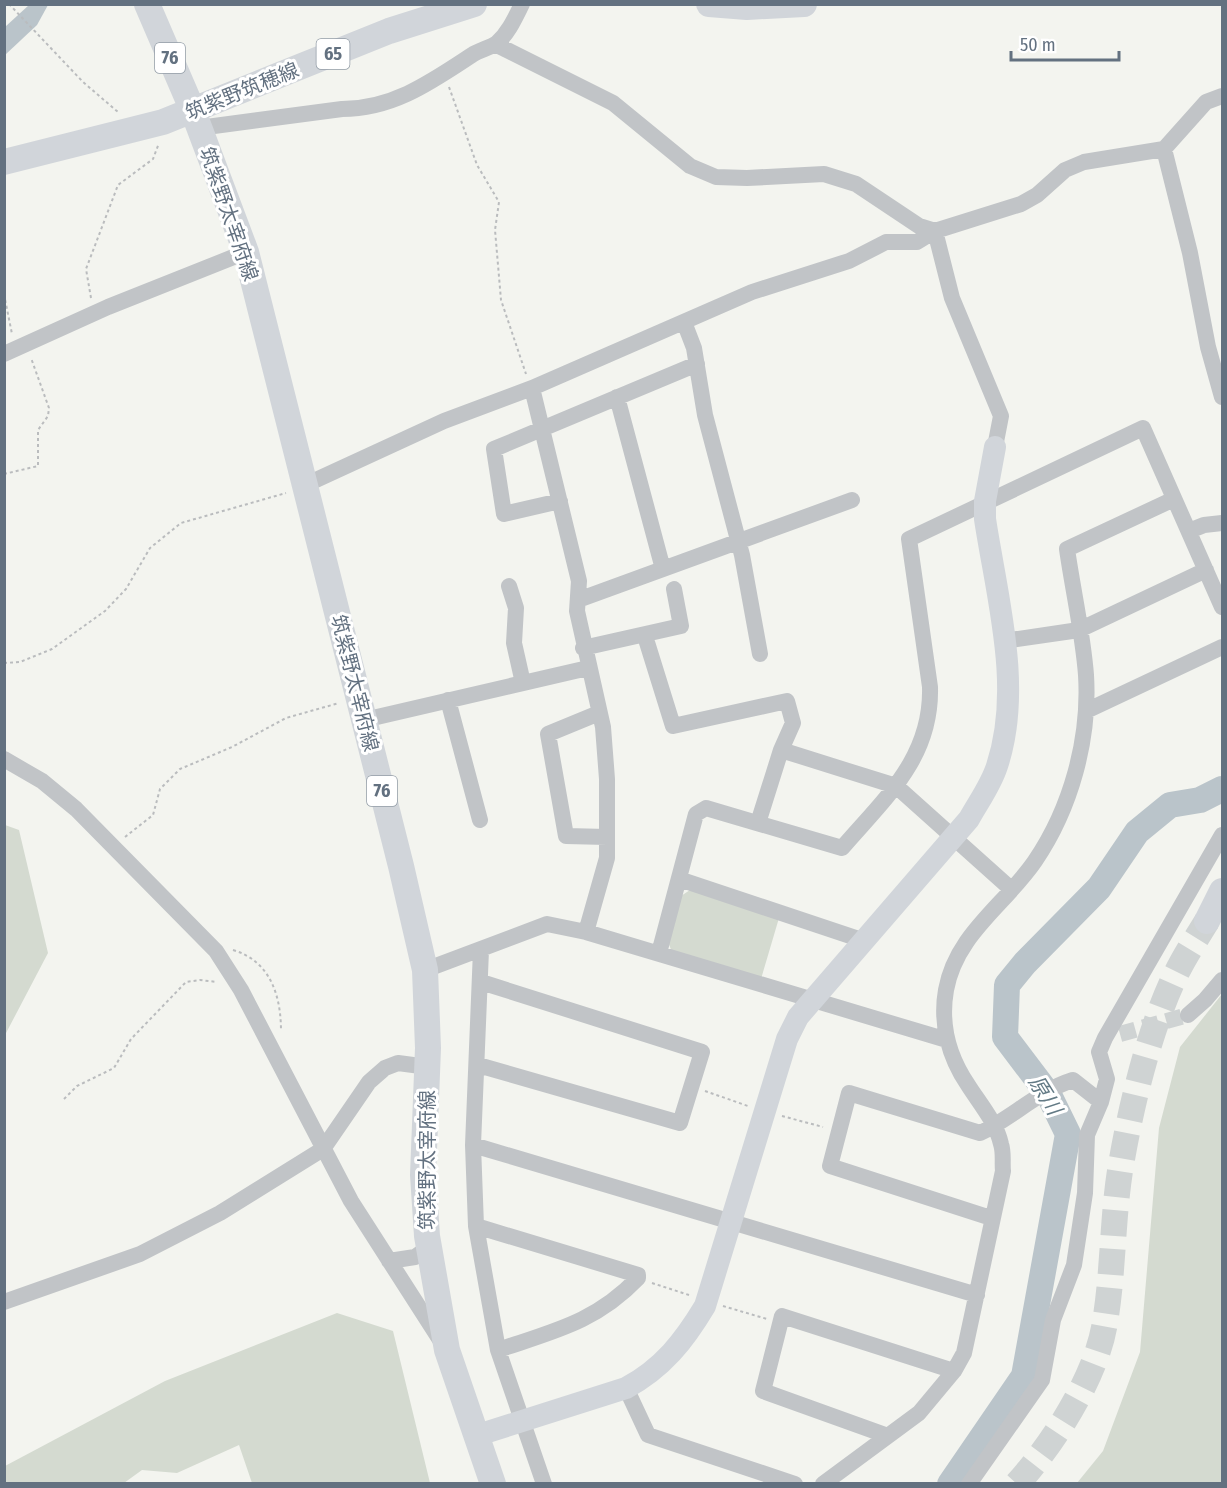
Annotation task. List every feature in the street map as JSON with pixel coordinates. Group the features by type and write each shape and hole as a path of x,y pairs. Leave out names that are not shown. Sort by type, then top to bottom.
{"main road":[{"name":"筑紫野太宰府線","path":"147,4 196,119 246,252 425,970 428,1067 423,1175 429,1247 447,1350 493,1484"},
{"name":"筑紫野筑穂線","path":"4,162 163,122 196,119 389,31 474,4"},
{"path":"709,4 747,7 804,4"},
{"path":"1222,891 1207,921 1222,902"}],"street":[{"path":"196,119 365,109 390,103 441,77 475,53 495,44 512,26 522,4"},
{"path":"495,44 613,103 690,166 716,177 747,178 824,174 833,176 856,184 919,226 935,231"},
{"path":"305,485 444,421 532,388 752,292 849,261 886,242 917,242 935,231 1021,204 1037,195 1065,170 1084,162 1164,149 1206,102 1222,96"},
{"path":"1164,149 1190,252 1208,347 1222,397"},
{"path":"478,1435 626,1388 645,1378 668,1359 688,1334 707,1301 787,1039 798,1017 862,940 969,819 987,788 1000,754 1006,732 1008,698 1004,641 985,501 1001,416 952,298 935,231"},
{"path":"16,349 96,312 246,252"},
{"path":"684,322 697,364 705,415 738,542 760,654"},
{"path":"560,501 504,514 494,449 697,364"},
{"path":"532,388 579,581 577,611 583,648 599,713 607,779 607,858 586,932"},
{"path":"617,398 663,569"},
{"path":"659,953 696,814 706,808 842,848 906,775 922,742 931,709 930,687 909,539 1143,428 1222,607"},
{"path":"822,1484 919,1413 954,1371 964,1353 991,1218 1003,1172 1002,1145 994,1126 966,1083 947,1040 943,1021 946,990 954,963 964,944 1035,862 1071,788 1086,711 1086,675 1067,549 1174,499"},
{"path":"578,600 852,500"},
{"path":"1190,531 1204,525 1222,523"},
{"path":"1004,641 1079,630 1206,570"},
{"path":"509,586 516,608 514,643 523,683"},
{"path":"583,648 645,636 681,626 674,589"},
{"path":"645,636 673,726 787,701 793,723 781,750 758,822"},
{"path":"1086,711 1222,647"},
{"path":"361,708 448,700 588,668"},
{"path":"448,700 480,820"},
{"path":"599,713 548,734 566,836 607,837"},
{"path":"781,750 896,786 1011,889"},
{"path":"4,759 42,781 76,809 214,948 233,977 351,1201 447,1350"},
{"path":"969,1484 1042,1380 1053,1320 1074,1265 1085,1193 1088,1135 1107,1079 1099,1052 1113,1036 1222,835"},
{"path":"679,879 862,940"},
{"path":"425,970 547,924 586,932 659,953 947,1040"},
{"path":"481,950 473,1145 476,1226 498,1350 544,1484"},
{"path":"1188,1015 1222,980"},
{"path":"478,1065 680,1123 702,1052 480,982"},
{"path":"4,1302 140,1254 220,1213 323,1149 369,1082 385,1068 398,1063 428,1067"},
{"path":"991,1218 830,1166 849,1094 980,1133 1054,1086 1073,1080 1101,1102"},
{"path":"473,1145 977,1295"},
{"path":"476,1226 638,1275 638,1278 620,1297 600,1312 580,1322 498,1350"},
{"path":"389,1261 415,1257 429,1247"},
{"path":"888,1436 763,1391 782,1316 954,1371"},
{"path":"626,1388 648,1435 795,1484"}],"path":[{"path":"9,4 83,82 119,114 126,131"},
{"path":"441,77 451,90 477,165 499,202 495,230 501,300 515,348 532,388"},
{"path":"96,312 86,269 118,185 153,159 158,151 163,122"},
{"path":"4,294 16,349 49,408 48,416 38,430 38,466 4,474"},
{"path":"4,663 20,662 52,649 105,610 126,589 150,548 181,523 297,490 305,485"},
{"path":"112,845 147,822 157,806 160,789 180,769 232,747 286,718 361,708"},
{"path":"214,948 225,948 253,958 270,978 280,1011 281,1043 275,1056"},
{"path":"64,1099 78,1086 114,1068 131,1039 186,982 200,980 224,983 233,977"},
{"path":"691,1086 765,1112 839,1132"},
{"path":"638,1278 780,1322"}],"shaded area":[{"path":"29,5 48,5 37,25 5,55 5,27"},
{"path":"5,825 19,830 48,953 5,1035"},
{"path":"690,890 779,918 761,979 672,952 668,942 681,896"},
{"path":"1222,994 1222,1483 1077,1483 1103,1451 1140,1352 1159,1128 1180,1047"},
{"path":"337,1313 393,1331 430,1483 252,1483 239,1445 177,1473 142,1470 124,1483 5,1483 5,1466 165,1381"}],"waterway":[{"name":"原川","path":"950,1484 1024,1376 1068,1134 1049,1095 1005,1037 1007,985 1025,963 1099,888 1137,832 1170,805 1200,800 1222,789"}],"tunnel":[{"path":"1017,1484 1059,1429 1093,1364 1105,1322 1116,1200 1126,1137 1137,1090 1166,996 1182,962 1207,921"},
{"path":"1120,1034 1188,1015"}]}
